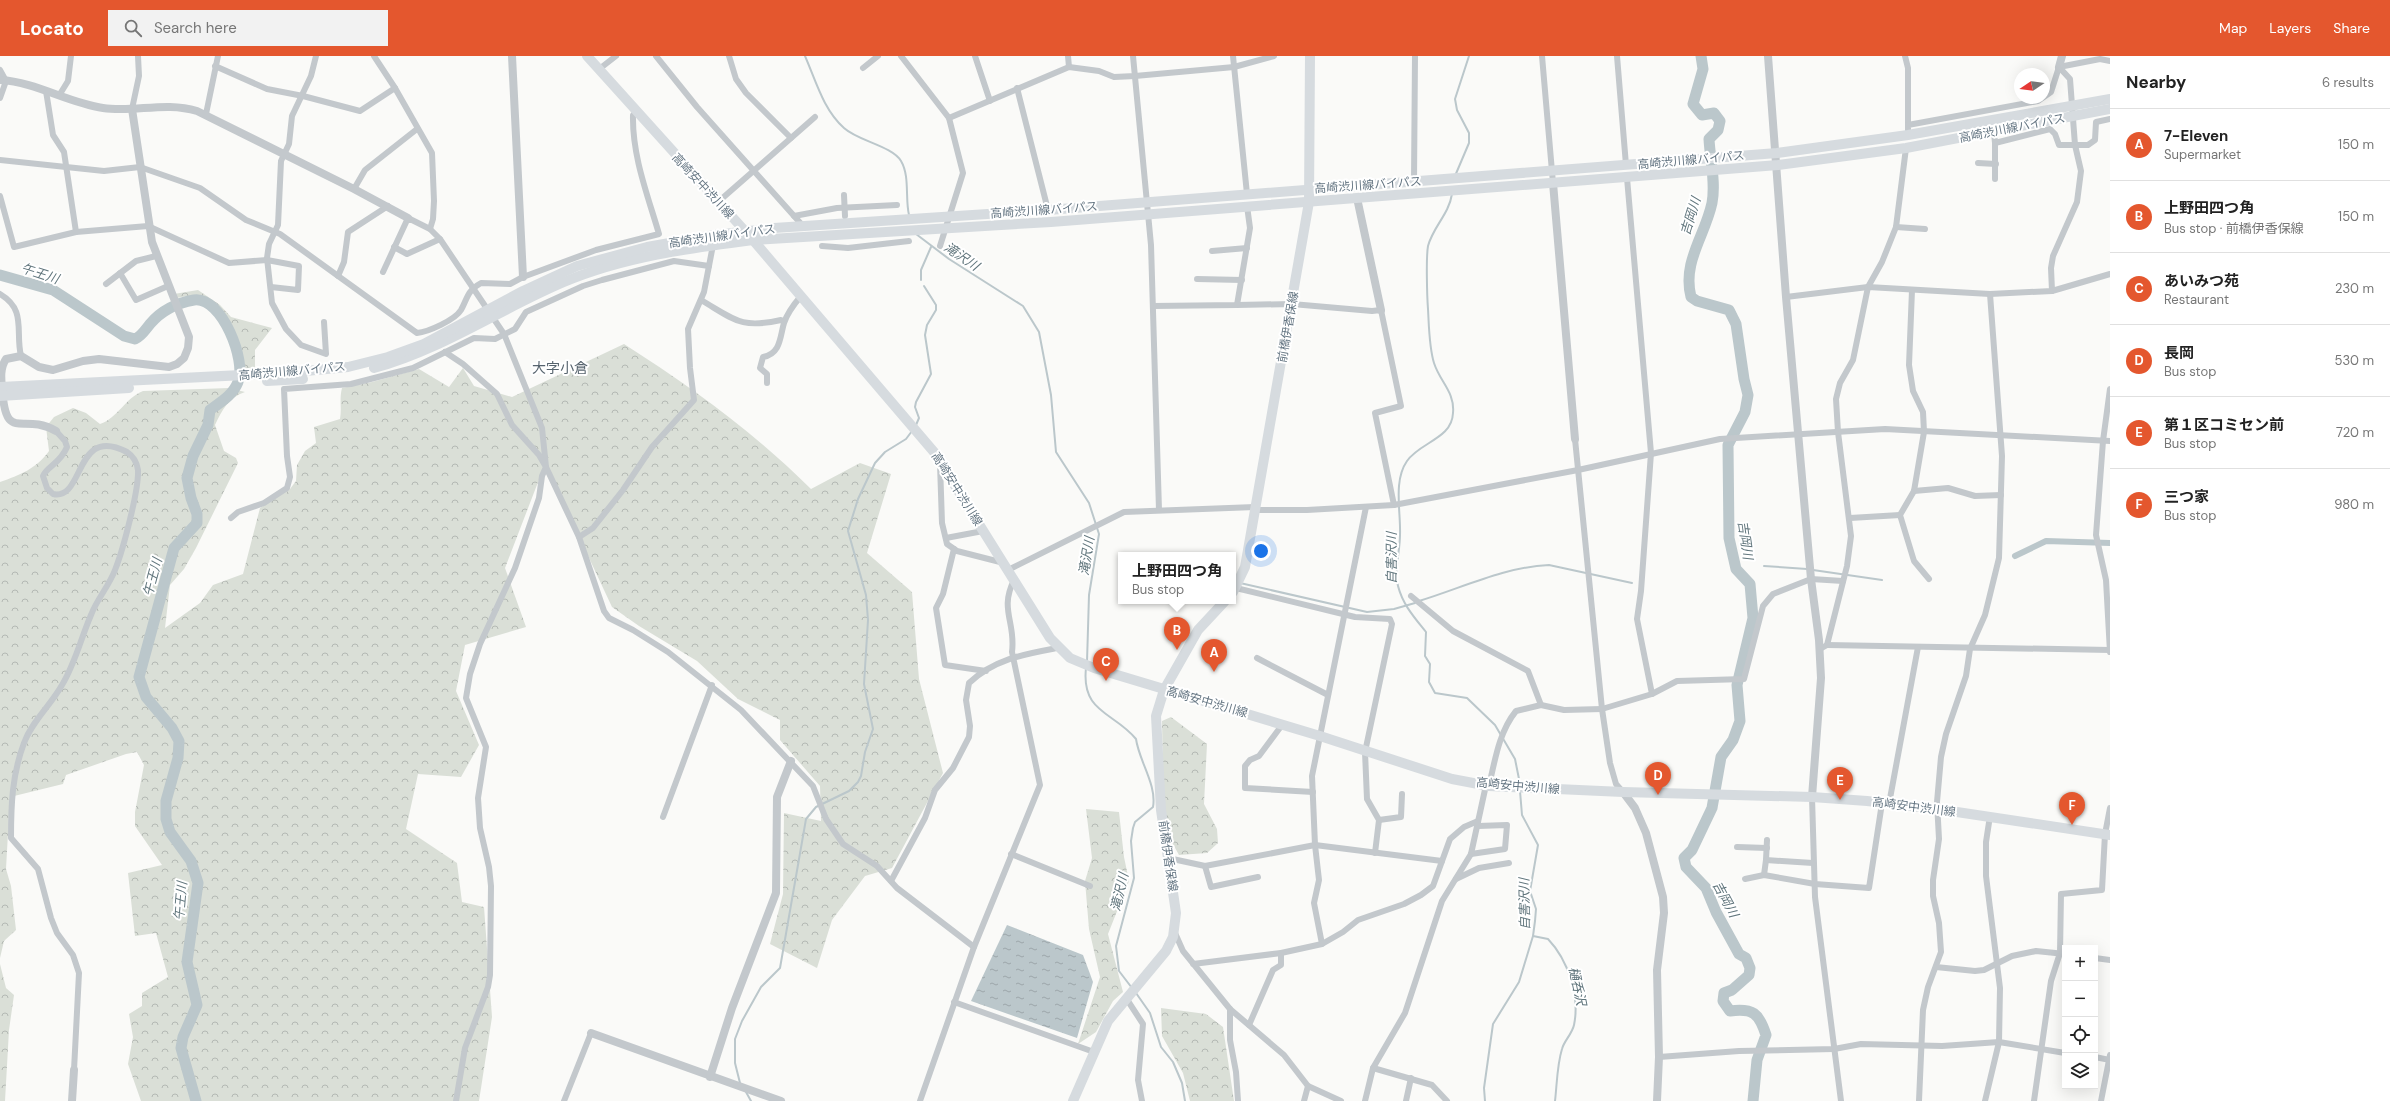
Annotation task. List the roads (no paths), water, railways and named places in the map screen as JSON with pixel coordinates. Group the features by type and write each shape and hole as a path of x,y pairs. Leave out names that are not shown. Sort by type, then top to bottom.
{"main road":[{"name":"高崎安中渋川線","path":"587,56 598,70 753,240 909,421 939,460 1058,648 1078,662 1164,690 1320,736 1452,780 1517,788 1737,796 1812,797 1937,809 2107,834"},
{"name":"前橋伊香保線","path":"1236,588 1245,568 1309,202 1310,56"},
{"name":"高崎渋川線バイパス","path":"1,391 284,374 348,367 388,357 424,344 490,313 580,276 649,257 713,245 753,240 1148,215 1247,206 1695,173 1778,165 1906,148 1994,133 2072,112 2110,99"},
{"name":"高崎渋川線バイパス","path":"490,313 560,273 597,259 647,247 714,235 803,226 1048,210 1777,153 1908,130 2110,109"},
{"name":"前橋伊香保線","path":"1073,1101 1108,1021 1127,996 1166,951 1174,932 1176,913 1161,810 1155,725 1158,707 1164,690 1198,630 1222,604"}],"street":[{"path":"60,94 68,81 71,56"},
{"path":"72,1101 79,973 72,954 57,933 51,918 38,869 11,838 11,788 25,741 62,686 96,604 115,570 136,491 138,468 135,460 128,453 107,446 97,449 88,453 70,490 64,494 53,494 47,488 43,476 47,470 62,458 67,447 65,441 56,431 46,425 13,423 2,416 1,365 11,357 21,356 39,367 53,370 83,361 99,359 168,367 177,364 184,358 188,348 187,331 156,256 148,226 132,109 139,76 138,56"},
{"path":"206,114 218,56"},
{"path":"316,56 302,96 292,116 285,154 281,161 278,225 268,248 267,260 274,309 286,329 301,345 326,354 324,322"},
{"path":"374,56 396,88 417,129 432,153 434,201 430,229"},
{"path":"512,56 523,276"},
{"path":"598,70 616,56"},
{"path":"656,56 697,107 803,226"},
{"path":"729,56 736,79 746,93 791,138"},
{"path":"863,68 878,56"},
{"path":"901,56 949,118 963,173 940,246"},
{"path":"975,56 990,101"},
{"path":"1068,56 1069,67"},
{"path":"1133,56 1148,215 1153,306 1159,510"},
{"path":"1233,56 1247,194"},
{"path":"949,118 1069,67 1099,71 1114,77 1135,76 1234,67 1274,56"},
{"path":"1414,181 1415,56"},
{"path":"1542,56 1575,439 1602,709 1610,763 1616,784 1635,808 1646,833 1663,897 1664,913 1658,956 1656,985 1659,1057 1657,1101"},
{"path":"1616,56 1626,165"},
{"path":"1768,56 1778,165 1786,297 1811,579 1824,647"},
{"path":"1905,56 1908,68 1908,130 2038,101 2051,92 2062,56"},
{"path":"2059,67 2100,59 2110,62"},
{"path":"215,66 267,89 302,96 360,111 396,88"},
{"path":"2052,291 2051,268 2053,256 2076,202 2081,171 2075,145 2070,79 2059,67"},
{"path":"0,70 3,81 0,98"},
{"path":"3,81 60,94 86,105 118,110 180,107 206,114 388,206 430,229 440,239 504,334 542,428 546,467 542,476 539,498 515,568 480,644 470,674 466,698 486,746 478,798 480,828 489,867 491,886 490,975 488,987 465,1048 456,1101"},
{"path":"1018,88 1048,210"},
{"path":"46,91 51,111 51,129 54,139 62,148 76,232"},
{"path":"0,160 104,171 140,167 200,188 246,220 276,232 417,333 431,330 460,311 463,302 473,287 485,282 504,285 523,276 596,250 659,234 639,165 633,129 633,115 636,112"},
{"path":"718,202 816,117"},
{"path":"1995,143 2050,129 2055,134 2058,145 2092,143 2095,140 2096,122 2110,119 2110,122"},
{"path":"354,189 365,170 417,129"},
{"path":"1994,133 1996,164 1995,180"},
{"path":"1841,1101 1815,884 1813,863 1812,797 1824,647 1848,566 1851,536 1850,518 1838,432 1836,399 1840,383 1853,360 1868,287 1882,262 1896,227 1906,148"},
{"path":"1978,163 1996,164"},
{"path":"1627,178 1651,453 1641,591 1637,619 1652,694"},
{"path":"844,195 845,216"},
{"path":"0,196 14,247 76,232 148,226 230,263 267,260 299,266 298,290 271,287"},
{"path":"1357,198 1401,406 1375,413 1395,505"},
{"path":"794,216 844,208 897,205"},
{"path":"338,276 344,262 348,232 388,206"},
{"path":"1237,305 1250,228 1247,206"},
{"path":"383,272 408,218"},
{"path":"1896,227 1925,229"},
{"path":"394,247 407,254 440,239"},
{"path":"822,246 909,241"},
{"path":"579,537 592,528 623,490 652,446 694,400 688,337 691,322 701,300 713,245"},
{"path":"1212,251 1247,248"},
{"path":"106,284 136,261 156,256"},
{"path":"231,518 238,512 264,503 287,488 290,477 287,456 284,389 337,386 412,368 474,338 489,340 504,334 518,326 526,312 583,286 663,262 684,261 709,266"},
{"path":"120,273 136,300 168,286"},
{"path":"1786,297 1868,287 1990,294 2052,291 2110,274"},
{"path":"1197,279 1242,280"},
{"path":"1912,290 1909,365 1912,391 1923,412 1924,432 1914,491 1900,515 1914,562 1929,579"},
{"path":"0,294 9,300 16,309 21,356"},
{"path":"1919,1101 1923,1010 1928,987 1941,952 1939,923 1933,896 1933,880 1939,839 1937,809 1942,757 1946,734 1966,676 1970,649 1985,615 1999,558 2002,456 1990,294"},
{"path":"767,383 767,374 760,368 763,357 769,356 780,344 784,322 801,296"},
{"path":"701,300 737,321 754,325 782,320 784,322"},
{"path":"1153,306 1292,304 1372,311 1381,310"},
{"path":"445,352 463,364 497,394 512,425 539,455 579,537 604,611 609,618 633,630 668,652 712,685 741,710 791,761 813,786 826,819 842,844 877,866 897,888 974,947"},
{"path":"1824,647 1918,647 2110,651 2106,580 2096,535 2103,441 2110,389"},
{"path":"939,460 942,523 947,544 954,549 1006,566 1124,512 1255,508 1366,508 1395,505 1578,470 1720,439 1885,428 1924,432 2000,434 2110,441"},
{"path":"1914,491 1948,488 1975,496 2001,495"},
{"path":"1322,944 1314,903 1319,880 1315,845 1312,776 1366,508"},
{"path":"1850,518 1900,515"},
{"path":"946,538 984,531"},
{"path":"954,549 943,594 936,608 945,665 986,671"},
{"path":"1365,1101 1373,1068 1405,1013 1442,901 1471,854 1499,741 1505,727 1516,711 1541,706 1564,710 1602,709 1652,694 1678,681 1742,680 1744,679 1763,606 1774,594 1811,579 1843,581"},
{"path":"920,1101 974,947 1040,785 1013,656 1012,630 1006,604 1007,594 1014,580"},
{"path":"1236,590 1344,615 1368,619 1390,619 1392,624 1365,752 1367,799 1379,820 1375,853"},
{"path":"1411,596 1453,631 1528,671 1541,706"},
{"path":"1745,879 1764,875 1815,884 1869,888 1918,647"},
{"path":"892,881 924,818 935,790 953,768 969,737 970,726 966,700 967,687 974,679 1013,656 1058,648"},
{"path":"1257,658 1328,695"},
{"path":"663,817 712,685"},
{"path":"1282,725 1259,756 1250,760 1245,766 1245,788 1313,792"},
{"path":"710,1077 732,1008 776,893 777,798 779,787 791,761"},
{"path":"1379,820 1401,817 1402,794"},
{"path":"2034,1101 2051,981 2062,953 2061,894 2102,890 2110,808"},
{"path":"1985,1101 1999,1042 2000,988 1986,876 1986,842 1990,816"},
{"path":"1193,964 1282,953 1322,944 1343,932 1358,920 1387,912 1422,895 1433,886 1450,839 1464,827 1478,823 1507,825 1505,849 1471,854"},
{"path":"1764,875 1767,840"},
{"path":"1168,858 1205,866 1315,845 1442,861"},
{"path":"1738,847 1767,848"},
{"path":"1011,854 1090,886"},
{"path":"1766,860 1813,863"},
{"path":"1454,880 1478,868 1509,863"},
{"path":"1205,866 1211,887 1258,877"},
{"path":"1174,932 1183,950 1193,964 1230,1009 1284,1055 1308,1086 1341,1101"},
{"path":"1936,967 1975,972 1984,970 1997,962 2036,951 2062,953"},
{"path":"1249,1025 1273,970 1281,965 1282,953"},
{"path":"2098,958 2110,960"},
{"path":"1127,996 1143,1024 1138,1080 1142,1101"},
{"path":"954,1002 1094,1052"},
{"path":"1230,1009 1230,1040 1236,1072 1238,1101"},
{"path":"564,1101 591,1033 710,1077 782,1101"},
{"path":"1659,1057 1739,1051 1834,1049 1861,1044 1922,1045 1999,1042 2062,1052"},
{"path":"2098,1058 2110,1058 2101,1101"},
{"path":"1373,1068 1432,1085 1447,1101"},
{"path":"1406,1101 1411,1078"},
{"path":"1304,1101 1308,1086"}],"water":[{"path":"1007,925 1083,955 1093,982 1077,1038 971,1001"}],"waterway":[{"name":"滝沢川","path":"805,56 825,103 844,128 850,133 890,151 901,161 904,167 906,180 909,215"},
{"name":"自害沢川","path":"1455,176 1469,143 1469,133 1457,110 1455,99 1469,56"},
{"name":"吉岡川","path":"1701,56 1703,69 1693,104 1702,115 1714,113 1720,121 1718,130 1709,139 1713,179 1712,203 1692,261 1689,284 1691,297 1697,301 1729,310 1736,324 1744,379 1748,395 1745,412 1728,445 1729,538 1736,569 1750,584 1753,618 1737,685 1740,721 1733,740 1721,757 1712,808 1692,850 1684,858 1686,867 1706,888 1716,912 1739,954 1746,958 1750,968 1749,975 1732,990 1724,993 1723,1001 1730,1011 1750,1011 1758,1017 1766,1035 1757,1060 1753,1101"},
{"name":"自害沢川","path":"1452,194 1448,208 1430,239 1428,246 1427,277 1432,357 1452,399 1453,413 1451,422 1447,429 1413,455 1407,461 1403,469 1399,487 1400,541 1397,580 1400,593 1406,605 1426,632 1425,656 1430,664 1429,682 1435,693 1467,698 1495,725 1515,759 1520,784"},
{"name":"滝沢川","path":"916,234 949,259 1023,306 1039,332 1051,395 1056,452 1089,503 1099,534 1089,595 1087,662"},
{"path":"921,280 921,270 931,247"},
{"name":"午王川","path":"0,275 53,290 124,336 135,339 142,335 154,319 169,308 194,300 204,302 214,308 223,319 230,332 239,360 240,373 236,387 226,398 210,410 208,425 193,456 187,478 191,498 197,514 197,523 174,548 139,677 146,697 172,728 179,741 178,758 166,801 166,819 170,832 191,861 198,883 187,962 197,1005 183,1037 181,1048 196,1101"},
{"path":"916,425 919,418 915,407 916,402 931,374 925,335 927,325 936,310 936,305 924,286"},
{"path":"740,1083 735,1063 735,1039 742,1021 761,987 780,968 806,819 816,807 849,791 858,782 861,776 865,752 873,729 864,684 868,620 866,595 848,531 858,499 875,463 885,452 906,439 912,431"},
{"path":"2015,556 2046,541 2110,543"},
{"path":"1419,601 1499,574 1549,565 1632,583"},
{"path":"1764,566 1807,569"},
{"path":"1813,570 1882,580"},
{"path":"1240,583 1367,612 1394,609 1415,603"},
{"name":"滝沢川","path":"1086,668 1086,683 1089,694 1094,703 1136,739 1154,799 1153,807 1135,822 1133,828 1131,841 1134,878 1116,946 1119,971 1132,988"},
{"name":"自害沢川","path":"1485,1101 1484,1088 1493,1024 1519,982 1533,936 1535,921 1536,909 1530,891 1538,845 1522,815 1520,791"},
{"name":"樋呑沢","path":"1533,936 1548,939 1555,948 1567,968 1574,991 1574,1025 1560,1055 1555,1101"},
{"name":"滝沢川","path":"1136,993 1150,1013 1161,1047 1173,1062 1182,1083 1185,1101"},
{"path":"746,1092 751,1101"}],"place":[{"name":"上野田四つ角","path":"1177,650"},
{"name":"7-Eleven","path":"1214,672"},
{"name":"あいみつ苑","path":"1106,681"},
{"name":"長岡","path":"1658,795"},
{"name":"第１区コミセン前","path":"1840,800"},
{"name":"三つ家","path":"2072,825"}],"district":[{"name":"大字小倉","path":"560,368"}]}
